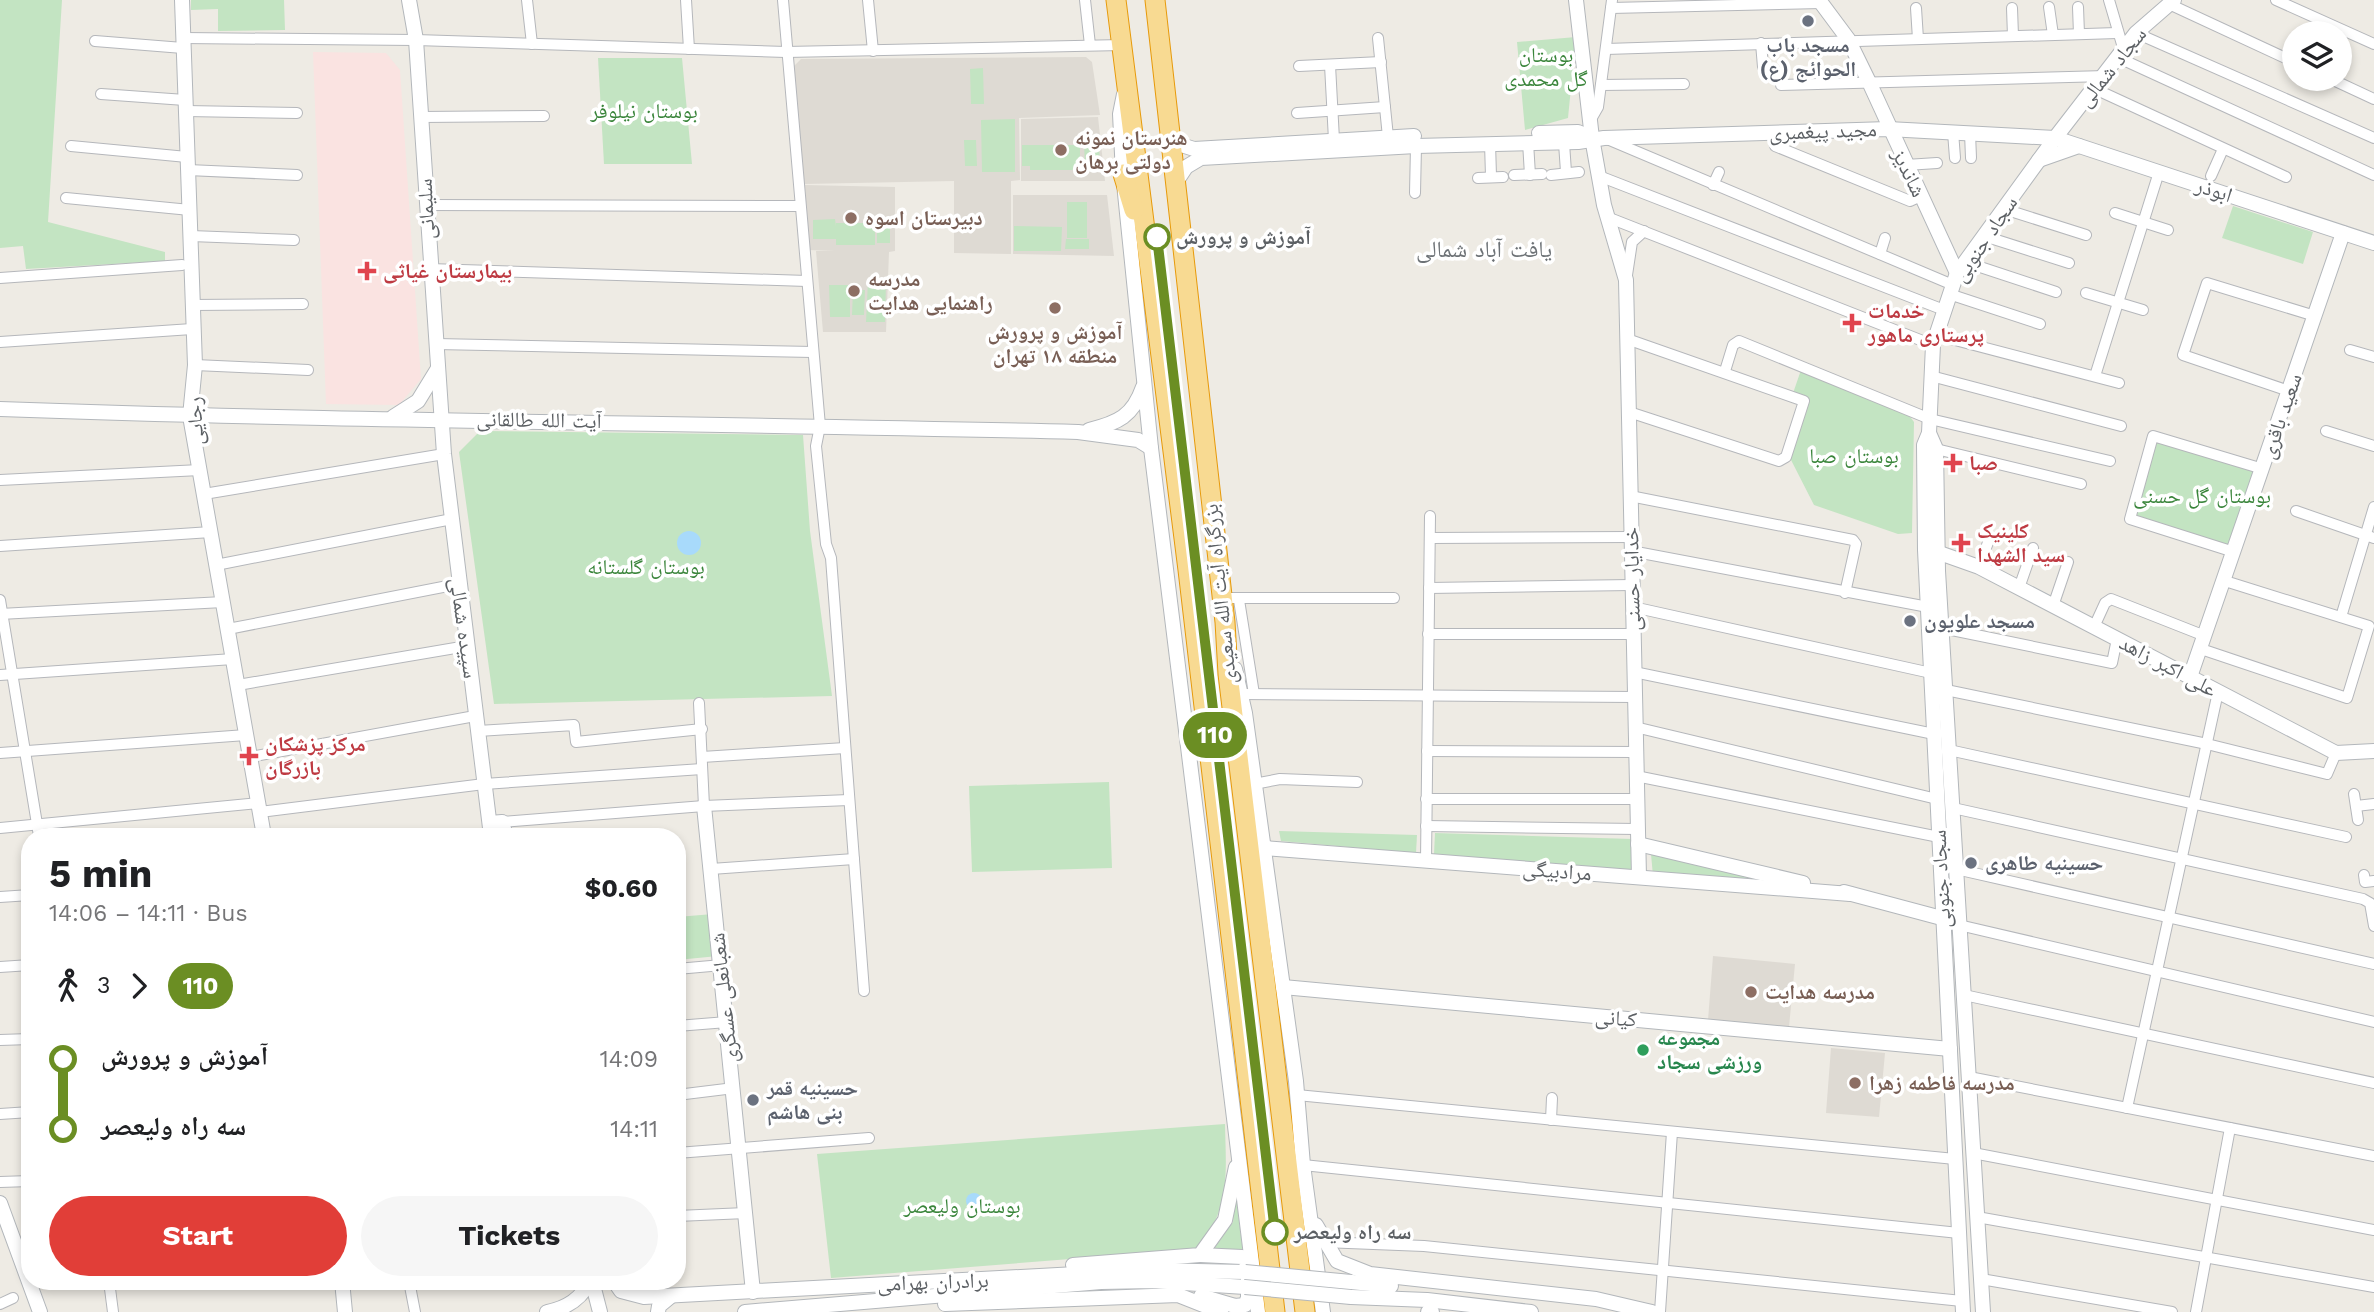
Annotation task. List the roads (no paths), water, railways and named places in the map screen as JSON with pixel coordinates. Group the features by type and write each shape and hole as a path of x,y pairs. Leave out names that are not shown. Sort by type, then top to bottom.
{"highway":[{"name":"بزرگراه آیت الله سعیدی","path":"1116,0 1190,584 1275,1312"},
{"name":"بزرگراه آیت الله سعیدی","path":"1155,0 1230,599 1225,622 1228,674 1305,1312"},
{"path":"1123,174 1149,261"}],"main road":[{"name":"رجایی","path":"182,0 195,365 190,416 263,828"},
{"name":"سلیمانی","path":"409,0 416,40 440,418"},
{"name":"خدایار حسنی","path":"1576,0 1590,121 1598,138 1599,176 1607,217 1626,280 1639,877"},
{"name":"شاندیز","path":"1820,2 1847,39 1870,84 1956,279"},
{"name":"سجاد شمالی","path":"2055,138 2106,76 2136,33 2171,2"},
{"name":"بزرگراه آیت الله سعیدی","path":"1126,79 1120,114 1123,174 1144,383 1258,1312"},
{"path":"1550,133 1574,125 1582,118 1587,98"},
{"name":"مجید پیغمبری","path":"1200,153 1217,146 1334,140 1416,146 1564,143 1598,138 1888,129 2055,138"},
{"name":"مجید پیغمبری","path":"1200,153 1550,133 1578,132 1598,138"},
{"name":"ابوذر","path":"2055,138 2374,243"},
{"name":"سجاد جنوبی","path":"1961,1308 1937,799 1945,690 1928,607 1932,550 1931,376 1935,340 1956,279 2055,138"},
{"path":"1172,142 1200,153 1176,182"},
{"path":"2039,160 2079,146"},
{"name":"سعید باقری","path":"2190,677 2343,233"},
{"path":"391,418 418,401 438,369"},
{"name":"آیت الله طالقانی","path":"1078,432 1105,427 1126,417 1138,402 1144,383"},
{"name":"آیت الله طالقانی","path":"0,409 190,416 440,418 1078,432 1138,440 1151,448"},
{"name":"سپیده شمالی","path":"440,418 484,784 494,827"},
{"name":"سجاد جنوبی","path":"1932,550 1939,578 1942,628 1934,734 1942,750 1952,808 1983,1312"},
{"name":"علی اکبر زاهد","path":"1932,550 1972,565 2019,588 2336,753"},
{"path":"1939,578 1972,565"},
{"path":"1225,622 1248,694 1254,784 1283,987 1323,1312"},
{"path":"2336,753 2374,751"},
{"name":"شعبانعلی عسگری","path":"704,806 753,1292"},
{"name":"مرادبیگی","path":"1638,836 1943,917 1959,925"},
{"name":"مرادبیگی","path":"1264,848 1850,894"},
{"path":"1941,869 1956,869"},
{"name":"کیانی","path":"1283,987 1950,1049"},
{"path":"1200,1255 1225,1220 1238,1156"},
{"path":"0,1203 21,1246"},
{"path":"1311,1212 1323,1242 1342,1265 1370,1274 1596,1299 1653,1312"},
{"path":"870,1303 936,1304 1178,1294 1214,1298 1240,1307 1247,1301 1248,1263 1242,1257 1200,1255 974,1272 901,1282"},
{"path":"1331,1312 1330,1271 1342,1265"},
{"name":"برادران بهرامی","path":"627,1290 644,1297 674,1291 753,1292 1162,1270 1245,1272 1351,1289"},
{"name":"برادران بهرامی","path":"745,1312 1101,1282 1153,1281 1245,1287 1351,1289"},
{"path":"1351,1289 1653,1312"},
{"path":"1351,1289 1531,1312"},
{"path":"34,1290 40,1312"},
{"path":"343,1290 345,1312"},
{"path":"547,1312 561,1310 575,1301 584,1290"},
{"path":"594,1290 600,1312"},
{"path":"658,1312 659,1306 674,1291"},
{"path":"1178,1294 1221,1312"}],"street":[{"path":"527,0 532,44"},
{"path":"686,0 689,49"},
{"path":"783,0 820,426 816,446 826,544 831,558 864,991"},
{"path":"868,0 873,51"},
{"path":"1085,0 1090,46"},
{"path":"2109,0 2121,55 2374,175"},
{"path":"2276,0 2374,44"},
{"path":"1590,121 1598,107 1611,4 1820,2"},
{"path":"2171,2 2282,56"},
{"path":"2049,7 2053,35"},
{"path":"2078,7 2079,34"},
{"path":"1916,8 1918,39"},
{"path":"2012,8 2013,36"},
{"path":"1606,49 1847,39 2117,33"},
{"path":"2136,33 2374,138"},
{"path":"1378,38 1389,142"},
{"path":"95,41 183,43 416,40 786,52 1122,45"},
{"path":"1761,43 1763,68"},
{"path":"1299,66 1381,62"},
{"path":"1330,65 1334,140"},
{"path":"1781,85 2106,76"},
{"path":"1601,85 1684,84"},
{"path":"2095,89 2286,177"},
{"path":"2352,89 2374,99"},
{"path":"101,94 185,105 297,113"},
{"path":"1297,113 1385,107"},
{"path":"421,117 544,116"},
{"path":"1772,132 1775,146 1910,201 1921,196"},
{"path":"1953,132 1955,158"},
{"path":"1970,133 1971,158"},
{"path":"1598,138 1880,254 1956,279 2040,324"},
{"path":"1528,142 1530,175"},
{"path":"1490,143 1491,176"},
{"path":"1564,143 1566,172"},
{"path":"71,146 297,175"},
{"path":"1415,193 1416,146"},
{"path":"2211,176 2223,149"},
{"path":"1906,165 1937,163"},
{"path":"1478,178 1579,172"},
{"path":"1713,185 1719,172"},
{"path":"2095,376 2159,172"},
{"path":"1599,176 1944,310"},
{"path":"66,198 190,210"},
{"path":"427,205 800,206"},
{"path":"2004,209 2086,235"},
{"path":"2115,213 2168,230"},
{"path":"1607,217 1935,340 2119,383"},
{"name":"خدایار حسنی","path":"1626,280 1632,242 1644,231"},
{"path":"191,236 293,240"},
{"path":"1984,236 2069,263"},
{"path":"1880,254 1885,238"},
{"path":"0,278 182,265"},
{"path":"429,269 807,281"},
{"path":"1956,279 2056,292"},
{"path":"2289,391 2183,355 2207,283 2315,316"},
{"path":"2086,293 2143,310"},
{"path":"192,305 303,304"},
{"path":"0,342 192,329"},
{"path":"1627,339 1725,371 1804,401 1782,460 1629,412"},
{"path":"1725,371 1735,342 1739,341 1930,437 2081,484"},
{"path":"436,344 813,352"},
{"path":"2350,350 2374,357"},
{"path":"195,365 307,370"},
{"path":"1931,376 2121,426"},
{"path":"2326,431 2374,446"},
{"path":"2234,552 2130,519 2153,436 2263,469"},
{"path":"1930,437 2110,461"},
{"path":"204,494 444,454"},
{"path":"0,480 200,470"},
{"path":"1630,496 1855,542 1845,593"},
{"path":"2341,617 2369,536 2374,508"},
{"path":"2296,511 2369,536"},
{"path":"1426,861 1430,516"},
{"path":"216,565 452,519"},
{"path":"0,546 211,532"},
{"path":"1972,565 1990,537"},
{"path":"1430,538 1631,544 1845,593 1928,607"},
{"path":"2019,588 2033,548"},
{"path":"2053,606 2068,562"},
{"path":"2094,627 2105,603 2111,599 2203,642 2347,698 2369,626 2225,581"},
{"path":"228,629 458,584"},
{"path":"1429,588 1632,585"},
{"path":"1394,598 1230,599 1248,694 1635,697"},
{"path":"0,600 38,828"},
{"path":"1,614 223,602"},
{"path":"1633,607 1940,666"},
{"path":"1942,628 2112,663 2117,639"},
{"path":"1428,634 1633,634"},
{"path":"237,685 467,646"},
{"path":"0,675 233,659"},
{"path":"1634,672 1934,734"},
{"path":"1945,690 2207,744 2327,774 2336,753"},
{"path":"2127,1108 2218,692"},
{"name":"شعبانعلی عسگری","path":"699,704 704,806"},
{"path":"250,757 476,723 574,724 576,742 702,729"},
{"path":"1635,727 1937,799"},
{"path":"0,753 246,735"},
{"path":"66,828 845,748"},
{"path":"1942,750 2346,837"},
{"path":"1427,751 1636,752"},
{"path":"1636,776 1939,837"},
{"path":"1254,784 1280,779 1357,782"},
{"path":"1426,799 1637,799"},
{"path":"494,827 704,806 849,800"},
{"path":"2358,820 2355,800 2374,804"},
{"path":"1952,808 2367,901 2374,926"},
{"name":"مرادبیگی","path":"1426,826 1638,836"},
{"path":"0,828 21,830"},
{"path":"711,869 854,859"},
{"path":"1956,869 2374,964"},
{"path":"0,897 21,896"},
{"path":"1959,925 2374,1022"},
{"path":"686,968 722,965"},
{"path":"0,967 21,966"},
{"path":"1964,995 2374,1083"},
{"path":"686,1025 727,1021"},
{"path":"0,1040 21,1039"},
{"path":"1969,1077 2374,1156"},
{"path":"686,1094 733,1088"},
{"path":"1297,1095 1955,1159"},
{"path":"1551,1120 1552,1098"},
{"path":"0,1114 21,1113"},
{"path":"2196,1312 2230,1128"},
{"path":"1660,1312 1672,1132"},
{"path":"686,1153 869,1138"},
{"path":"1973,1153 2374,1230"},
{"path":"1303,1165 1959,1233"},
{"path":"0,1181 21,1181"},
{"path":"686,1216 746,1213"},
{"path":"1977,1217 2374,1287"},
{"path":"1323,1242 1424,1246 1662,1270 1961,1308"},
{"path":"1980,1279 2172,1312"},
{"path":"109,1290 113,1312"},
{"path":"411,1290 415,1312"},
{"path":"0,1304 13,1298"}],"water":[{"path":"689,531 698,534 701,543 698,552 689,555 680,552 677,543 680,534"},
{"path":"971,1193 977,1193 982,1201 980,1207 971,1209 966,1204 966,1198"}],"place":[{"name":"مسجد باب الحوائج (ع)","path":"1808,21"},
{"name":"هنرستان نمونه دولتی برهان","path":"1061,150"},
{"name":"دبیرستان اسوه","path":"851,218"},
{"name":"آموزش و پرورش","path":"1157,237"},
{"name":"بیمارستان غیاثی","path":"367,271"},
{"name":"مدرسه راهنمایی هدایت","path":"854,291"},
{"name":"آموزش و پرورش منطقه ۱۸ تهران","path":"1055,308"},
{"name":"خدمات پرستاری ماهور","path":"1852,323"},
{"name":"صبا","path":"1953,463"},
{"name":"کلینیک سید الشهدا","path":"1961,543"},
{"name":"مسجد علویون","path":"1910,621"},
{"name":"مرکز پزشکان بازرگان","path":"249,756"},
{"name":"حسینیه طاهری","path":"1971,863"},
{"name":"مدرسه هدایت","path":"1751,992"},
{"name":"مجموعه ورزشی سجاد","path":"1643,1050"},
{"name":"مدرسه فاطمه زهرا","path":"1855,1083"},
{"name":"حسینیه قمر بنی هاشم","path":"753,1100"},
{"name":"سه راه ولیعصر","path":"1275,1232"}],"district":[{"name":"یافت آباد شمالی","path":"1484,249"}],"park label":[{"name":"بوستان گل محمدی","path":"1546,67"},
{"name":"بوستان نیلوفر","path":"644,111"},
{"name":"بوستان صبا","path":"1854,456"},
{"name":"بوستان گل حسنی","path":"2202,496"},
{"name":"بوستان گلستانه","path":"646,567"},
{"name":"بوستان ولیعصر","path":"962,1206"}]}
